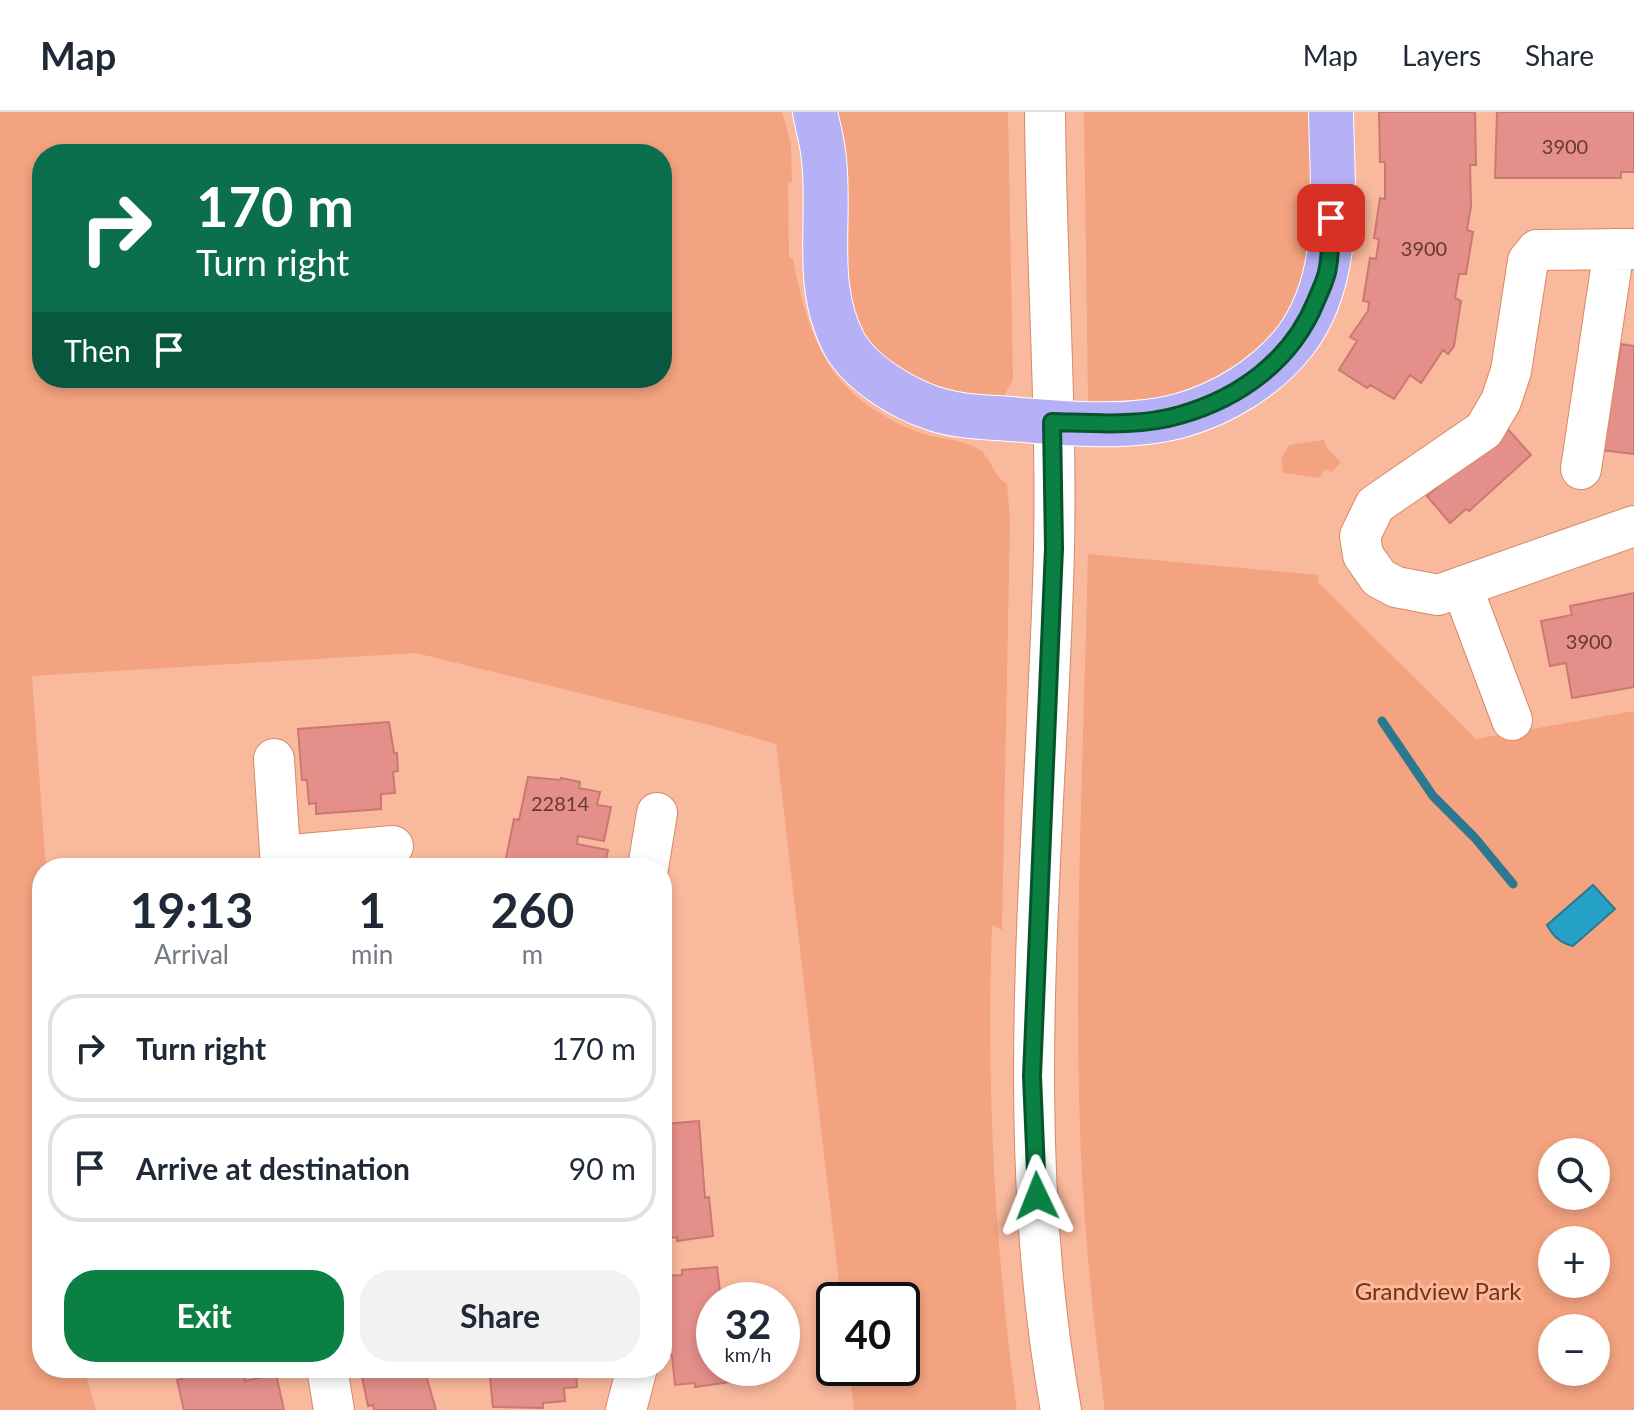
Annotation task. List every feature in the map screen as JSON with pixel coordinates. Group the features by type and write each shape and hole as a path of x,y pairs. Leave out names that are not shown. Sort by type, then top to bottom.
{"main road":[{"path":"815,112 825,160 828,303 846,347 877,379 934,409 957,415 1052,422 1139,421 1178,416 1207,406 1251,382 1275,363 1295,341 1309,318 1328,269 1333,193 1331,112"}],"street":[{"path":"1045,112 1054,548 1032,1076 1039,1225 1061,1410"},
{"path":"1581,469 1624,249 1537,250 1528,261 1511,371 1501,401 1484,430 1375,505 1360,536 1363,555 1379,578 1396,587 1438,595 1634,526"},
{"path":"1462,587 1512,720"},
{"path":"274,759 281,858"},
{"path":"650,858 657,813"},
{"path":"309,858 393,846"},
{"path":"329,1378 334,1410"},
{"path":"626,1410 634,1378"}],"green space":[{"path":"0,112 782,112 791,144 789,258 793,259 807,318 829,365 845,385 888,418 918,432 977,448 1007,484 1010,521 1002,930 992,925 990,1046 998,1229 1017,1410 854,1410 851,1386 920,1386 920,1282 839,1282 776,744 416,653 32,676 45,858 32,858 32,1378 87,1378 96,1410 0,1410"},
{"path":"828,112 1008,112 1013,380 1004,396 952,396 901,377 870,350 851,314"},
{"path":"1084,112 1316,112 1308,279 1279,333 1242,370 1193,396 1121,406 1088,401"},
{"path":"1324,440 1328,450 1341,462 1332,472 1325,469 1320,478 1283,473 1281,459 1289,445"},
{"name":"Grandview Park","path":"1088,554 1319,575 1318,582 1476,739 1634,711 1634,1410 1105,1410 1082,1174 1078,1027"}],"water":[{"path":"1593,885 1615,909 1573,946 1564,943 1554,936 1547,925"}],"building":[{"path":"1379,112 1475,112 1476,165 1470,165 1471,206 1467,230 1473,232 1466,274 1459,274 1455,298 1461,301 1454,346 1448,354 1443,350 1421,383 1410,375 1394,399 1370,385 1367,388 1339,370 1357,341 1350,337 1368,311 1369,302 1363,301 1370,258 1376,259 1379,239 1374,238 1380,198 1385,199 1385,162 1380,162"},
{"path":"1497,112 1634,112 1634,172 1621,172 1621,178 1495,178"},
{"path":"1621,344 1634,346 1634,454 1600,450 1612,377 1615,378"},
{"path":"1506,427 1531,455 1469,511 1466,509 1450,523 1427,496"},
{"path":"1634,593 1634,687 1572,698 1566,663 1550,666 1541,621 1572,615 1570,606"},
{"path":"389,722 394,753 397,753 398,771 393,772 395,793 381,794 381,809 316,814 316,803 309,804 307,780 302,780 298,729"},
{"path":"528,777 580,782 579,788 600,792 597,805 611,807 604,841 578,836 577,844 608,850 606,858 506,858 514,819 519,820"},
{"path":"699,1121 705,1198 709,1197 713,1236 677,1241 677,1237 672,1238 672,1123"},
{"path":"717,1267 719,1282 696,1282 696,1386 702,1386 695,1387 695,1383 675,1385 672,1276 682,1275 682,1270"},
{"path":"244,1378 245,1381 277,1378 284,1410 184,1410 177,1380"},
{"path":"362,1378 427,1378 436,1410 374,1410 373,1405 368,1406"},
{"path":"490,1378 577,1378 577,1387 564,1388 565,1401 543,1403 543,1408 493,1407"}],"waterway":[{"path":"1382,721 1433,796 1475,838 1513,884"}],"route":[{"path":"1037,1196 1032,1076 1054,548 1052,422 1101,423 1178,416 1207,406 1251,382 1275,363 1295,341 1309,318 1328,269 1331,218"}]}
